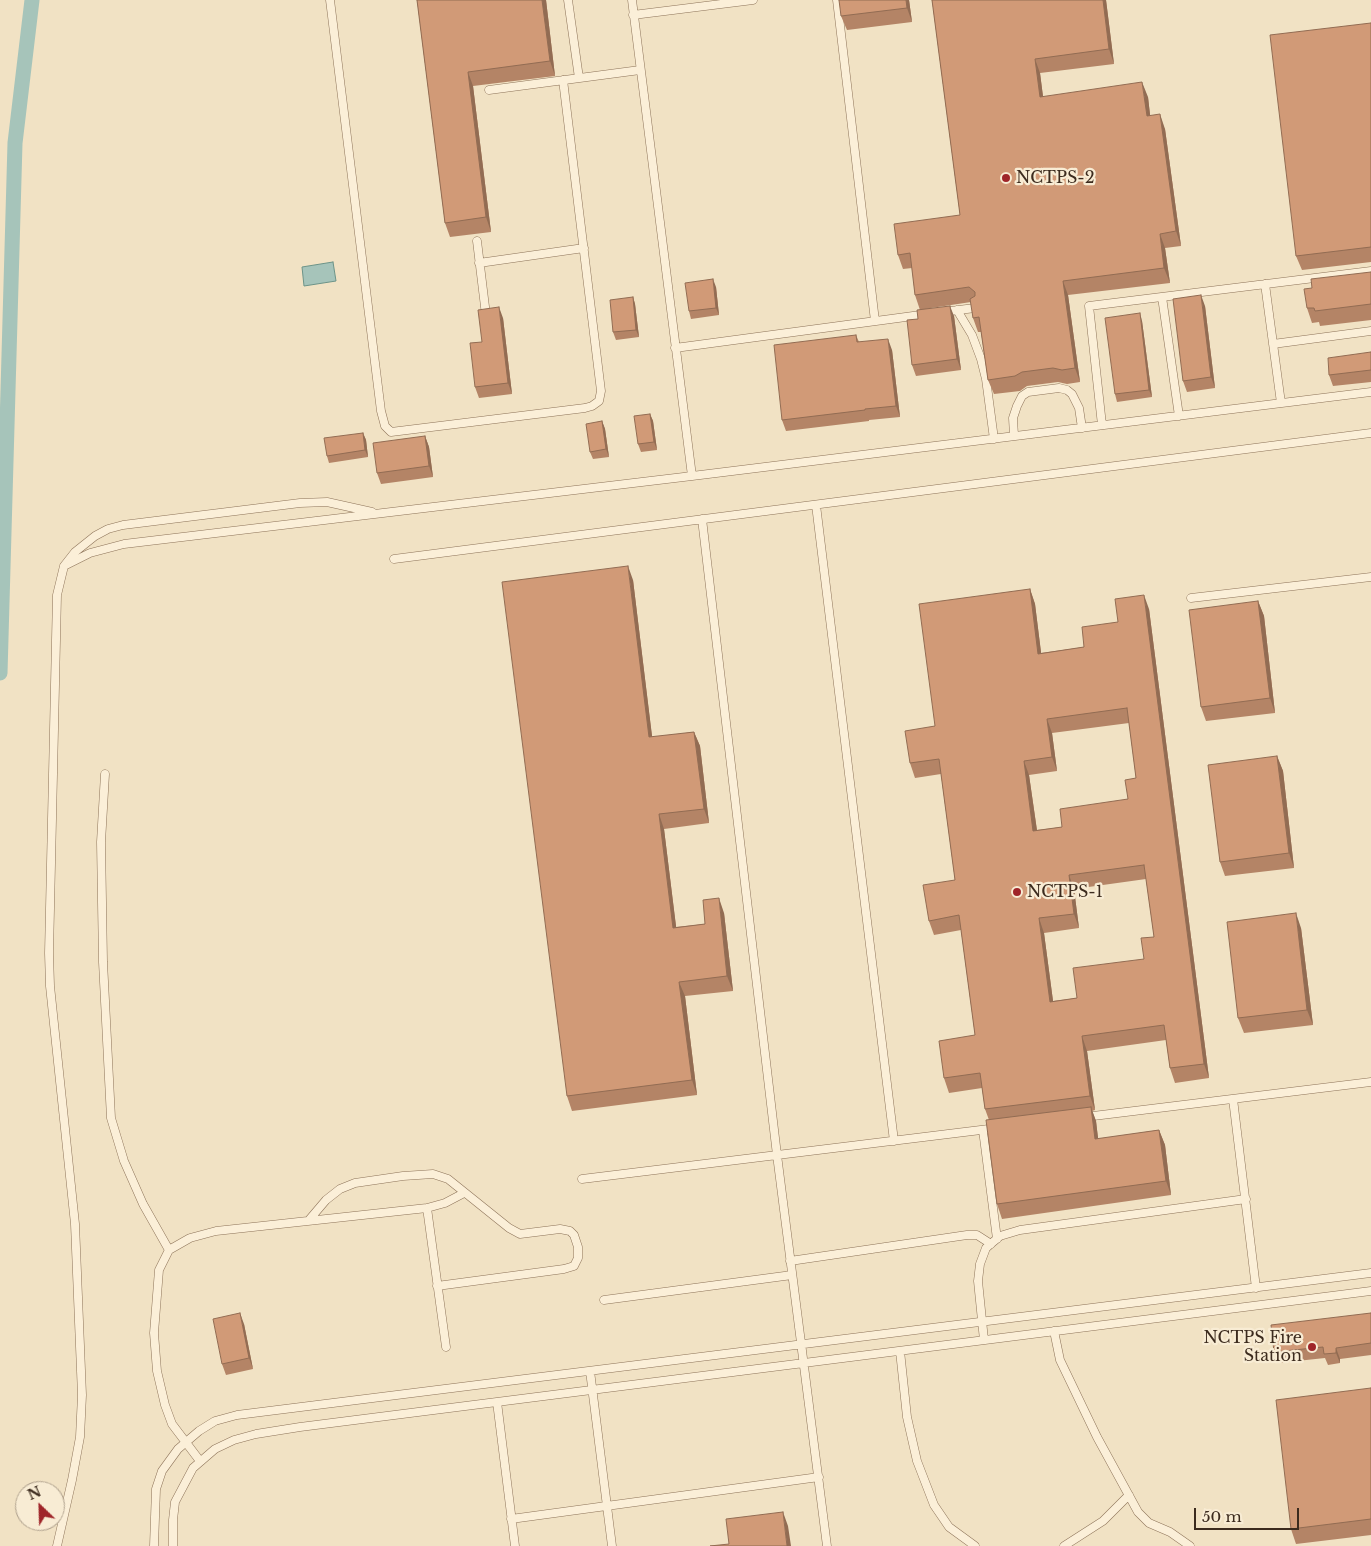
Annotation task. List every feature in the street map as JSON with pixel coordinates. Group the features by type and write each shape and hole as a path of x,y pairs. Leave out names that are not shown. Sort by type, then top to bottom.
{"lane":[{"path":"330,0 383,420 388,430 398,432 585,408 596,404 600,397 601,391 563,80"},
{"path":"568,0 579,78"},
{"path":"632,0 692,476"},
{"path":"633,15 753,0"},
{"path":"836,0 875,321"},
{"path":"489,90 640,70"},
{"path":"477,241 486,315"},
{"path":"480,264 584,248"},
{"path":"1102,425 1089,306 1371,271"},
{"path":"1265,284 1280,403"},
{"path":"1162,297 1179,416"},
{"path":"675,348 975,308"},
{"path":"957,310 972,335 981,359 986,379 994,438"},
{"path":"1273,344 1371,331"},
{"path":"1014,436 1014,418 1022,396 1028,392 1051,389 1067,390 1072,394 1078,408 1082,428"},
{"path":"64,566 90,553 124,544 1371,392"},
{"path":"394,559 1371,433"},
{"path":"57,1546 80,1436 82,1394 75,1224 50,986 49,953 57,595 64,566 75,552 95,536 108,529 122,525 300,503 327,502 376,513"},
{"path":"816,505 894,1141"},
{"path":"702,519 777,1155 827,1546"},
{"path":"1191,598 1371,577"},
{"path":"105,774 101,842 107,1050 111,1118 124,1161 143,1204 169,1250"},
{"path":"1080,1118 1371,1082"},
{"path":"1233,1099 1256,1288"},
{"path":"582,1179 1003,1127"},
{"path":"983,1130 994,1241"},
{"path":"310,1220 326,1200 340,1188 355,1182 433,1174 448,1179 509,1228 520,1234 560,1229 570,1231 574,1235 578,1246 578,1258 574,1266 564,1269 437,1286"},
{"path":"200,1462 172,1424 165,1405 157,1371 154,1333 159,1270 169,1250 190,1238 216,1231 426,1208 445,1203 464,1193"},
{"path":"984,1340 978,1281 980,1264 986,1248 1000,1236 1020,1230 1246,1199"},
{"path":"426,1208 446,1347"},
{"path":"790,1261 968,1235 977,1235 994,1241"},
{"path":"154,1546 156,1489 162,1471 178,1449 198,1431 215,1422 237,1415 1371,1273"},
{"path":"604,1300 792,1275"},
{"path":"174,1546 173,1520 175,1502 193,1468 215,1448 256,1434 1371,1291"},
{"path":"1054,1331 1060,1360 1097,1437 1138,1512 1150,1523 1170,1532 1190,1546"},
{"path":"900,1351 907,1417 917,1461 934,1505 949,1527 975,1546"},
{"path":"590,1371 612,1546"},
{"path":"497,1402 515,1546"},
{"path":"511,1519 819,1477"},
{"path":"1064,1546 1103,1521 1129,1496"}],"water":[{"path":"333,262 336,281 304,286 302,267"}],"building":[{"path":"417,0 542,0 550,61 468,72 486,217 445,223"},
{"path":"839,0 906,0 907,8 841,16"},
{"path":"932,0 1103,0 1109,49 1035,59 1040,97 1142,82 1147,116 1160,114 1176,231 1160,234 1164,268 1063,281 1075,368 1062,370 1053,368 1022,372 1015,376 988,380 979,317 973,318 970,299 975,296 975,292 969,287 915,295 910,253 898,255 894,224 960,215"},
{"path":"1371,23 1371,247 1296,256 1270,35"},
{"path":"1371,272 1371,304 1315,311 1314,308 1307,308 1304,289 1312,288 1311,279"},
{"path":"713,279 716,308 689,311 685,283"},
{"path":"1201,295 1211,377 1183,381 1173,299"},
{"path":"633,297 636,330 613,332 610,300"},
{"path":"950,306 957,359 912,365 907,320 918,319 917,310"},
{"path":"499,307 508,383 475,387 470,343 482,342 478,310"},
{"path":"1140,313 1149,390 1115,394 1105,318"},
{"path":"856,335 857,342 888,339 896,406 782,420 774,345"},
{"path":"1371,352 1371,370 1329,375 1328,358"},
{"path":"650,414 654,442 638,444 634,416"},
{"path":"602,421 606,449 590,452 586,424"},
{"path":"363,433 365,450 327,456 324,438"},
{"path":"425,436 429,466 377,473 373,443"},
{"path":"628,566 649,737 694,732 704,809 659,814 673,928 705,924 703,900 719,898 727,976 679,982 692,1080 567,1096 502,582"},
{"path":"1030,589 1038,654 1084,647 1082,627 1118,622 1115,599 1144,595 1204,1064 1170,1068 1164,1025 1082,1036 1090,1096 985,1109 980,1073 944,1078 939,1041 975,1035 959,915 929,921 923,885 955,880 939,759 910,763 905,731 935,726 919,604","holes":["1127,708 1136,778 1125,780 1128,799 1060,809 1062,827 1033,831 1024,761 1052,757 1047,719","1144,865 1154,937 1141,938 1144,959 1073,968 1077,998 1050,1002 1039,918 1074,914 1069,875"]},
{"path":"1258,601 1270,698 1201,707 1189,610"},
{"path":"1277,756 1289,853 1220,862 1208,765"},
{"path":"1296,913 1307,1010 1238,1018 1227,922"},
{"path":"1091,1107 1095,1139 1159,1130 1166,1181 997,1204 986,1120"},
{"path":"240,1313 249,1358 222,1364 213,1319"},
{"path":"1371,1313 1371,1343 1336,1348 1336,1353 1324,1354 1323,1347 1274,1352 1271,1325"},
{"path":"1371,1388 1371,1519 1291,1529 1276,1400"},
{"path":"783,1512 787,1546 710,1546 729,1544 726,1519"}],"waterway":[{"path":"0,673 15,143 32,0"}],"place":[{"name":"NCTPS-2","path":"1006,178"},
{"name":"NCTPS-1","path":"1017,892"},
{"name":"NCTPS Fire Station","path":"1312,1347"}]}
